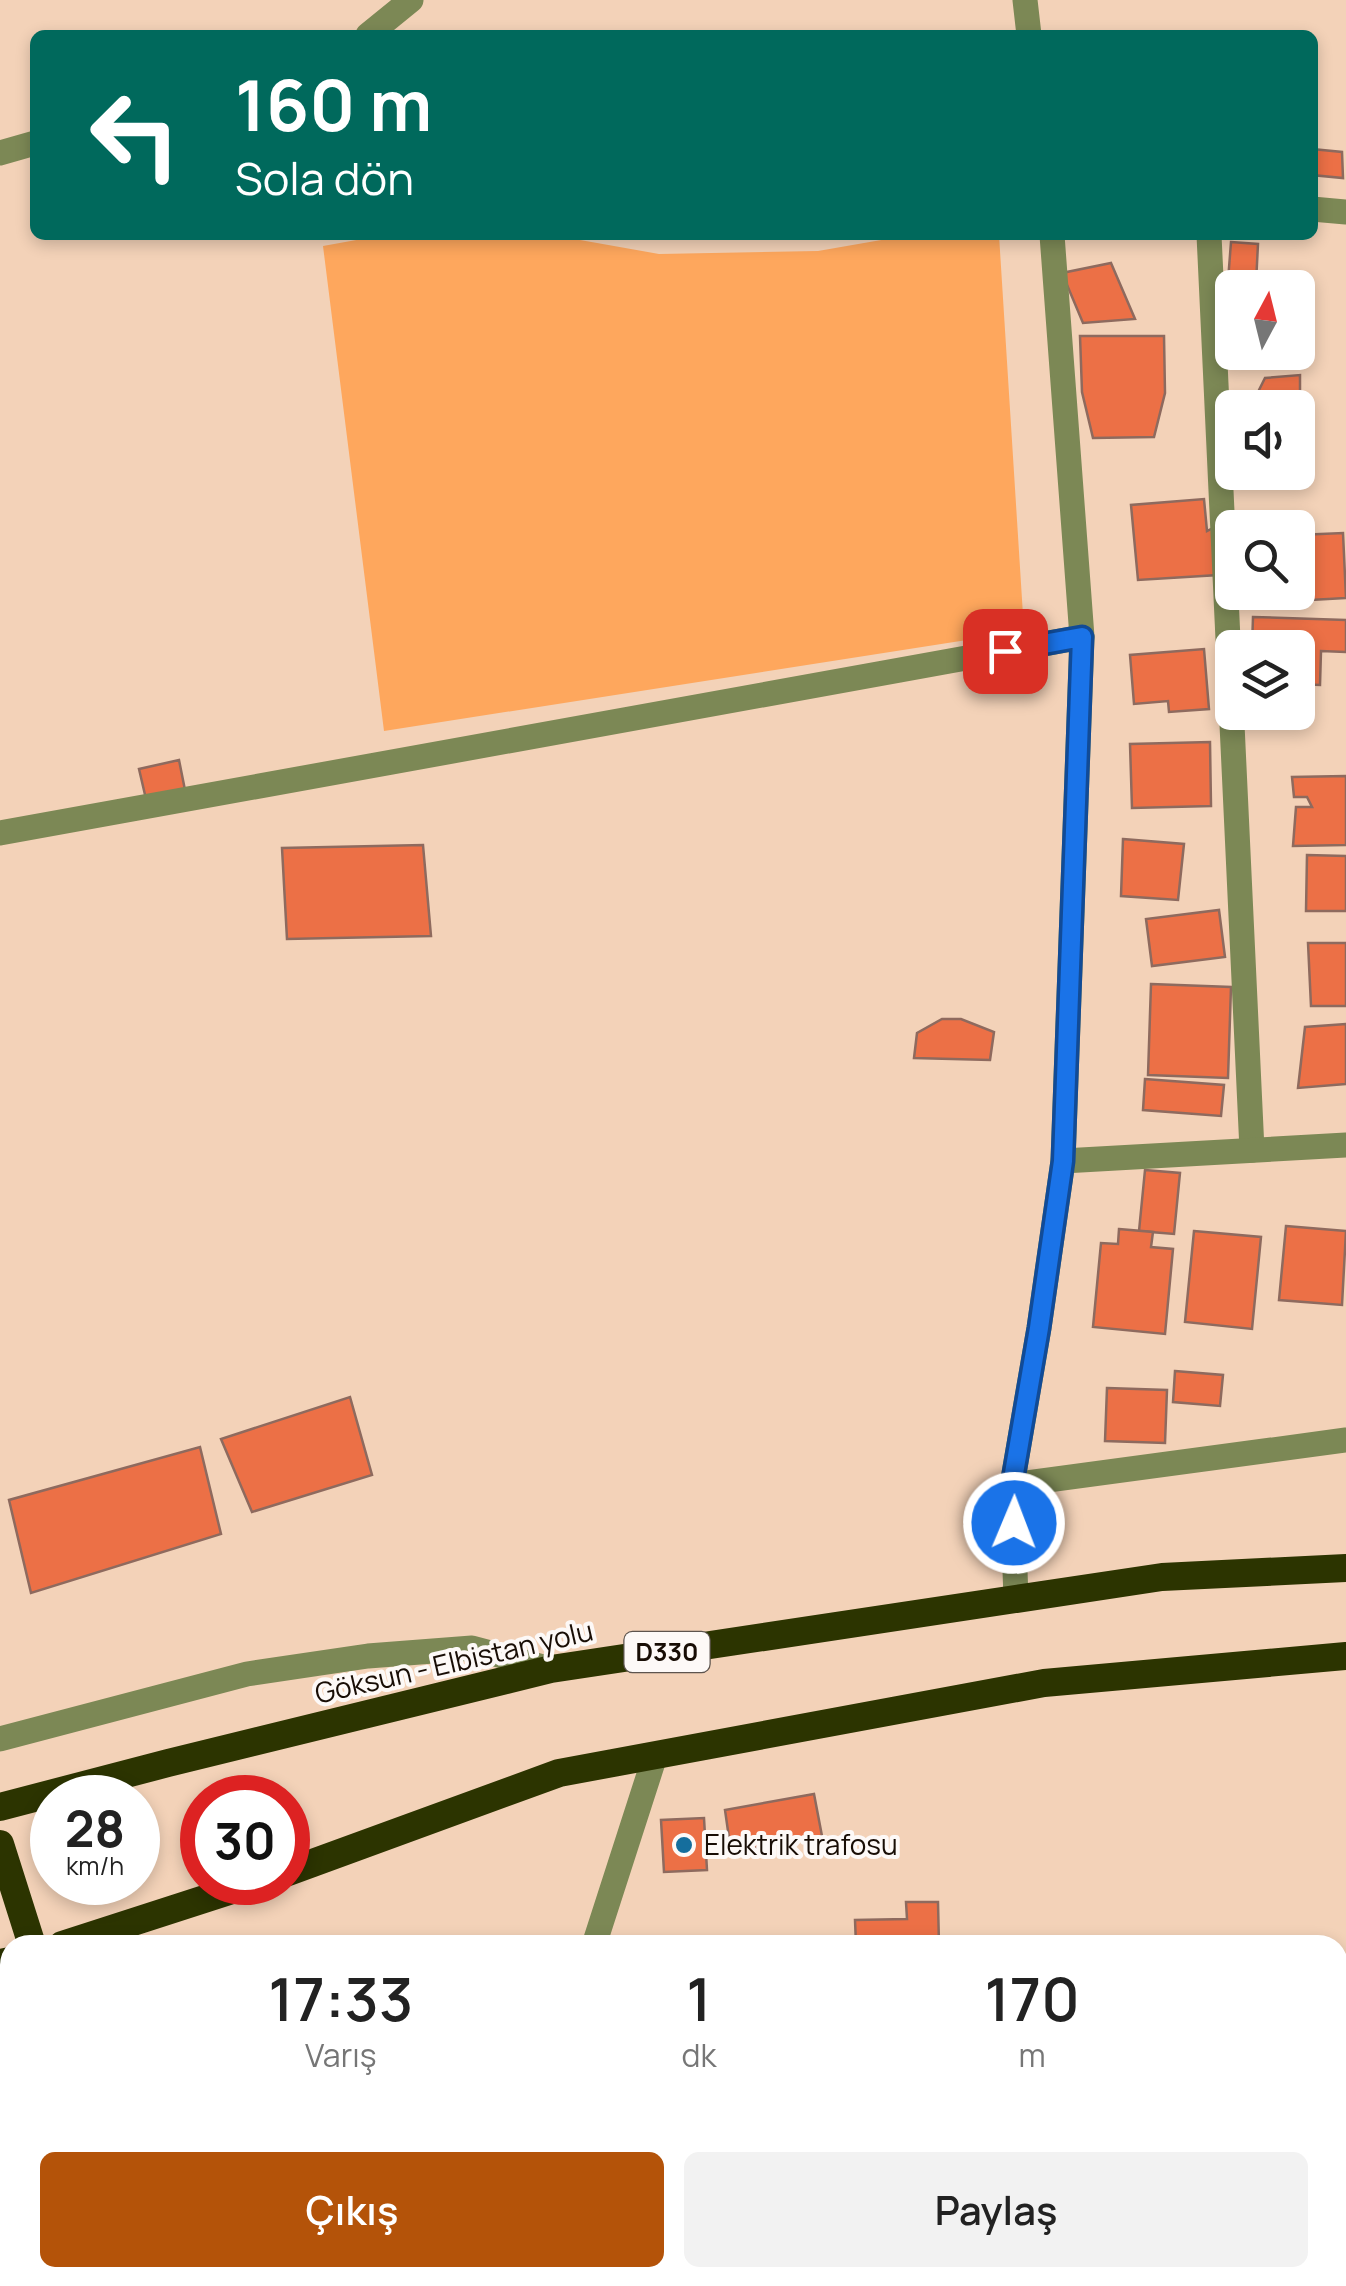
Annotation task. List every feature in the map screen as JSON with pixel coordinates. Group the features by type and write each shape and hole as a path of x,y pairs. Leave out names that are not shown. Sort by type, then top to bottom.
{"highway":[{"name":"Göksun - Elbistan yolu","path":"0,1807 551,1669 1162,1577 1346,1568"},
{"path":"310,1864 558,1773 1044,1683 1346,1656"},
{"path":"0,1844 29,1935"},
{"path":"93,1935 186,1905"}],"street":[{"path":"374,30 411,0"},
{"path":"1025,0 1028,30"},
{"path":"0,153 30,144"},
{"path":"1318,210 1346,212"},
{"path":"1016,1599 1012,1485 1063,1161 1082,637 1052,240"},
{"path":"1209,240 1252,1150"},
{"path":"0,833 1082,637"},
{"path":"1063,1161 1346,1145"},
{"path":"1012,1485 1346,1440"},
{"path":"0,1739 247,1674 368,1656 472,1648 551,1669"},
{"path":"597,1935 655,1756"}],"shaded area":[{"path":"356,240 580,240 659,254 818,251 881,240 999,240 1024,631 384,731 323,246"}],"building":[{"path":"1318,150 1342,152 1343,178 1318,176"},
{"path":"1231,242 1258,244 1257,270 1229,270"},
{"path":"1111,263 1135,319 1083,323 1062,273"},
{"path":"1080,336 1164,336 1165,393 1154,437 1093,438 1082,392"},
{"path":"1300,375 1300,390 1259,390 1265,378"},
{"path":"1204,499 1207,531 1215,527 1215,575 1138,580 1131,505"},
{"path":"1343,533 1346,598 1315,600 1315,534"},
{"path":"1253,617 1346,620 1346,652 1321,651 1320,685 1315,685 1315,630 1253,630"},
{"path":"1204,649 1209,709 1169,712 1168,701 1134,704 1130,655"},
{"path":"1210,742 1211,806 1132,808 1130,744"},
{"path":"179,760 185,790 146,799 139,769"},
{"path":"1346,776 1346,845 1293,846 1296,807 1312,807 1307,797 1294,797 1292,777"},
{"path":"1123,839 1184,844 1178,900 1121,896"},
{"path":"423,845 431,936 287,939 282,848"},
{"path":"1307,855 1346,856 1346,911 1306,911"},
{"path":"1219,910 1225,957 1152,966 1146,919"},
{"path":"1308,943 1346,943 1346,1006 1311,1006"},
{"path":"1151,984 1231,987 1228,1078 1148,1075"},
{"path":"942,1019 961,1019 994,1032 990,1060 914,1058 917,1033"},
{"path":"1346,1024 1346,1084 1298,1088 1305,1027"},
{"path":"1145,1079 1224,1085 1221,1116 1143,1110"},
{"path":"1145,1170 1180,1173 1174,1234 1139,1231"},
{"path":"1286,1226 1346,1231 1342,1305 1279,1300"},
{"path":"1119,1229 1153,1232 1151,1247 1173,1249 1165,1334 1093,1327 1101,1243 1118,1244"},
{"path":"1194,1231 1261,1237 1252,1329 1185,1322"},
{"path":"1175,1371 1223,1375 1220,1406 1173,1402"},
{"path":"1107,1388 1167,1390 1165,1443 1105,1441"},
{"path":"350,1397 372,1475 252,1512 221,1439"},
{"path":"200,1447 221,1534 31,1593 9,1500"},
{"path":"814,1794 822,1836 731,1852 725,1810"},
{"name":"Elektrik trafosu","path":"704,1818 707,1870 664,1872 661,1820"},
{"path":"906,1902 938,1902 939,1935 856,1935 855,1920 907,1919"}],"place":[{"name":"Elektrik trafosu","path":"684,1845"}],"route":[{"path":"1005,651 1082,637 1063,1161 1012,1485 1014,1523"}]}
